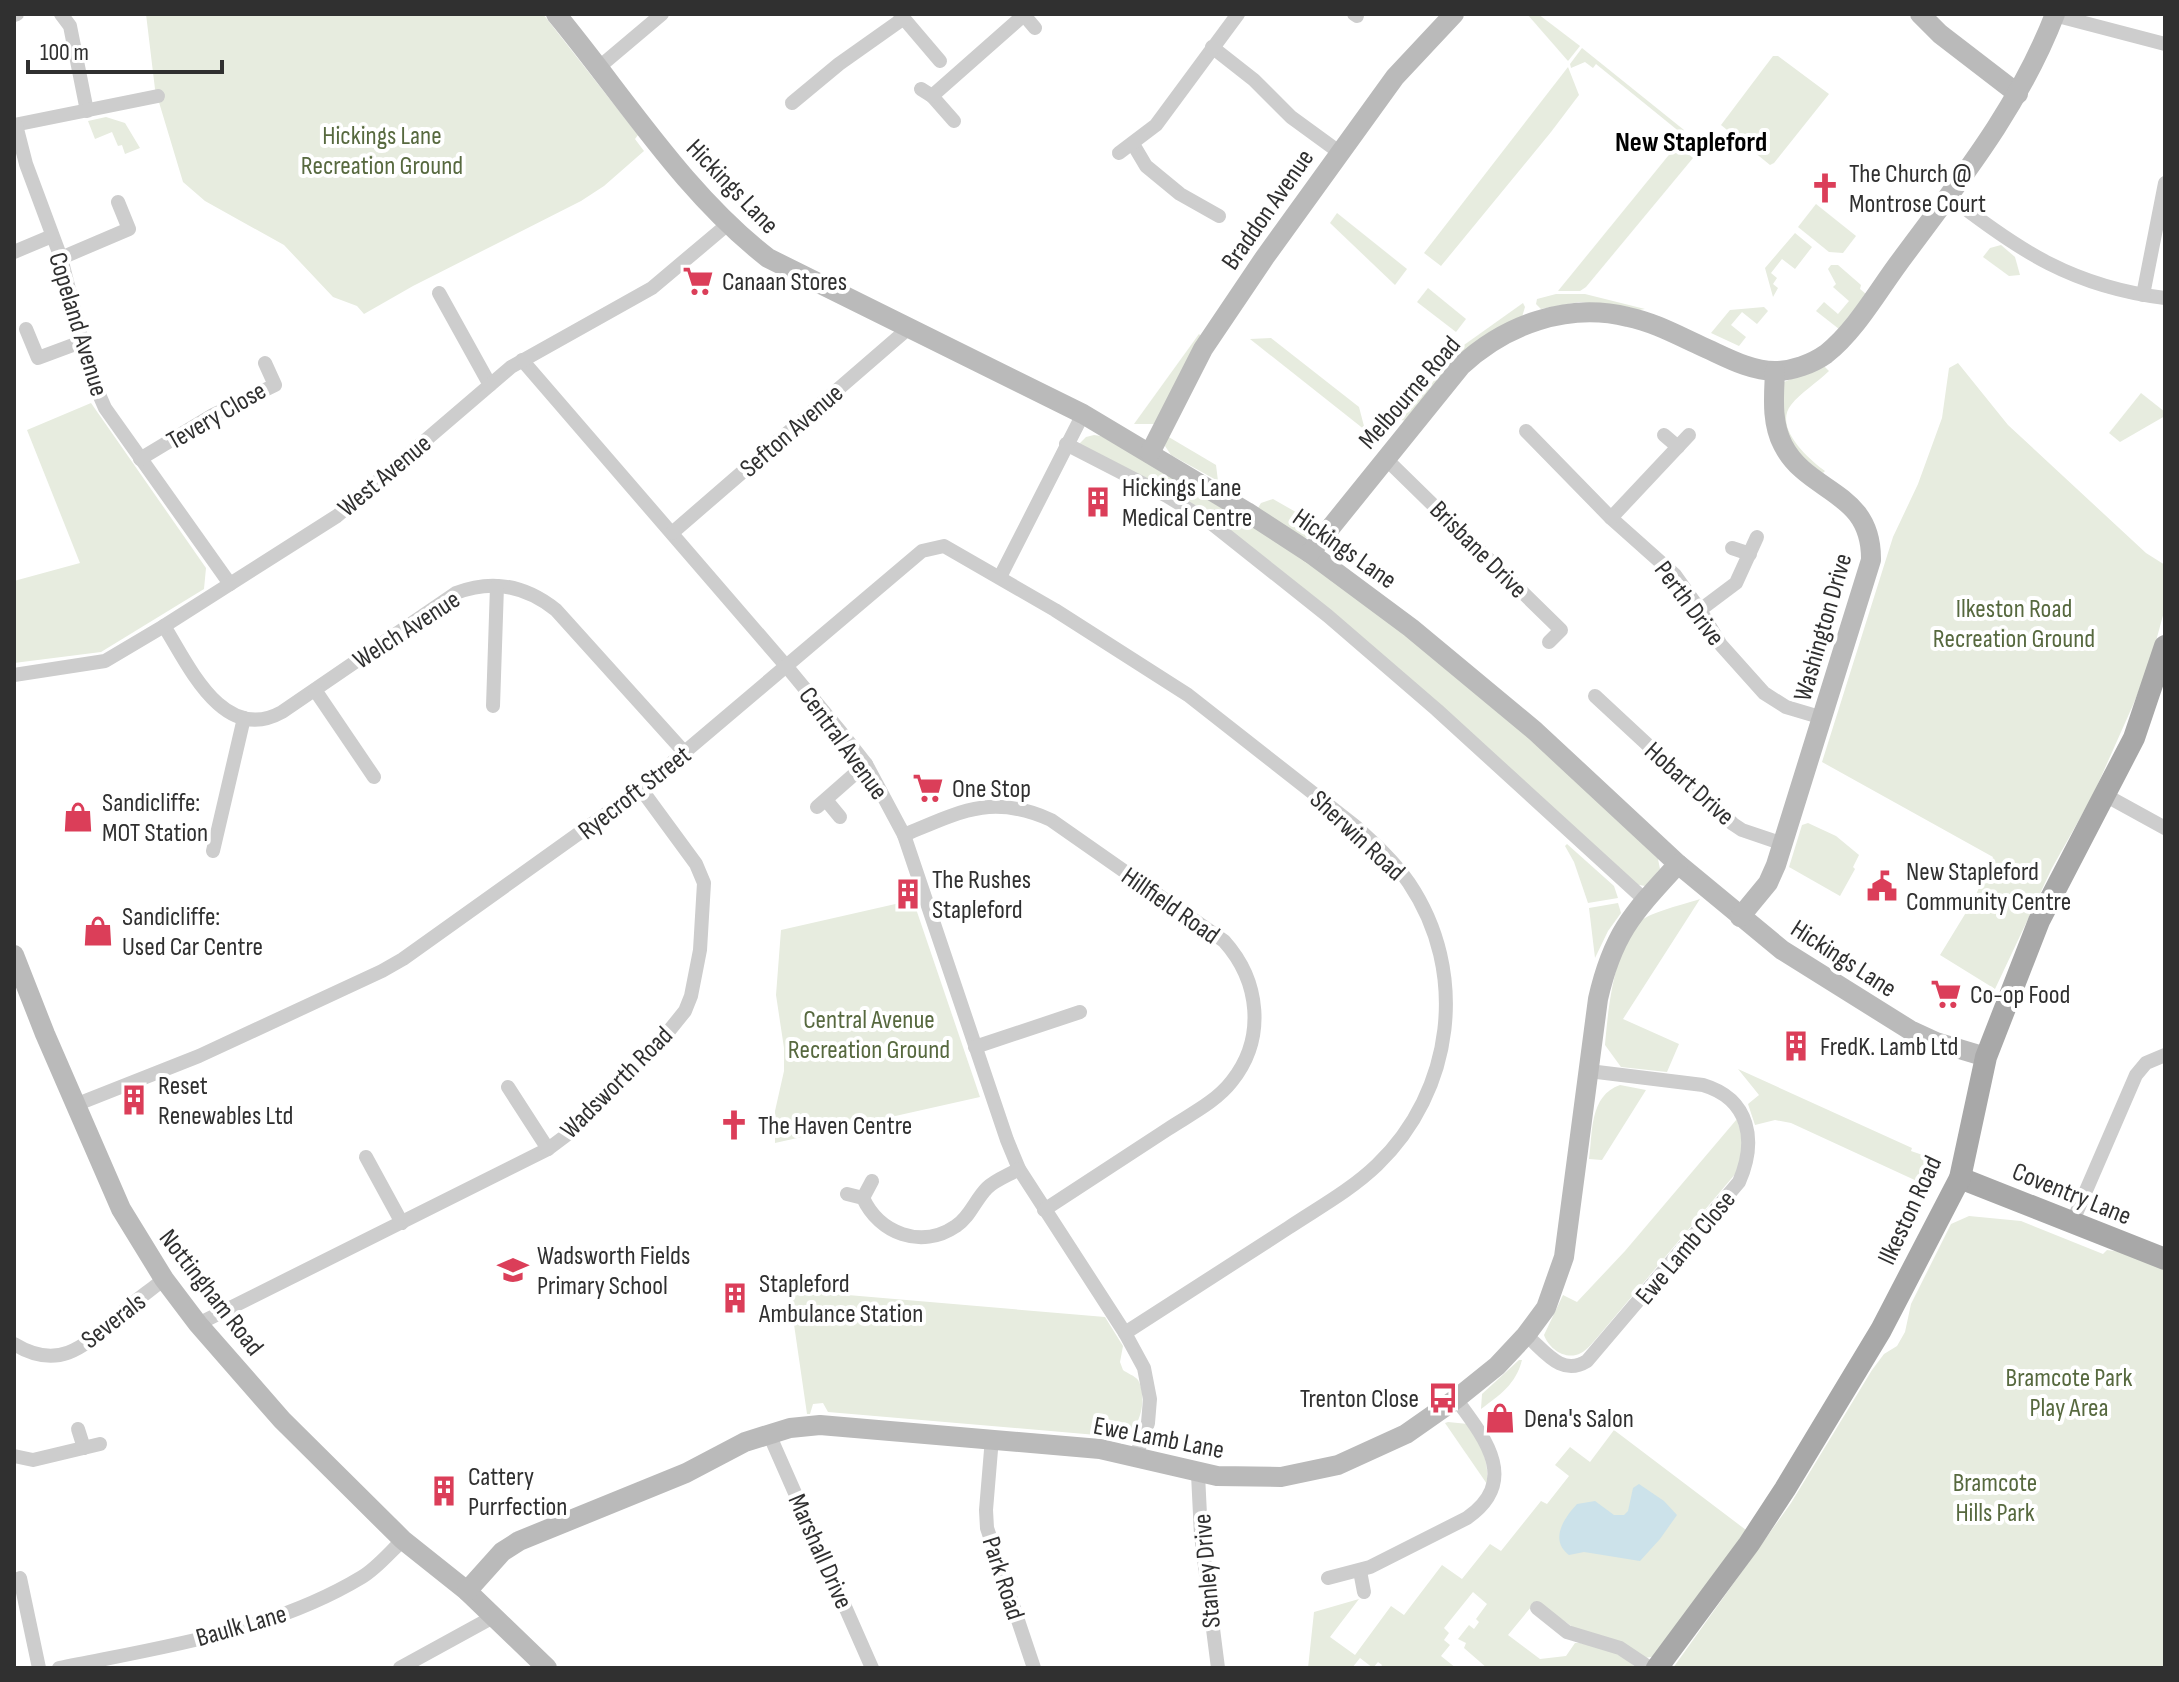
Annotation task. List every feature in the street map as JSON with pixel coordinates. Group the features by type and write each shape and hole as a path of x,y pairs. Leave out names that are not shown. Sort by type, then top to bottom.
{"main road":[{"name":"Ilkeston Road","path":"1657,1668 1785,1489 1881,1330 1960,1178 1986,1057 2039,921 2134,738 2165,646"},
{"name":"Coventry Lane","path":"1960,1178 2165,1259"}],"street":[{"path":"61,14 70,26 87,111"},
{"name":"Hickings Lane","path":"556,14 656,141 728,224 781,267 910,327 1083,414 1310,553 1411,628 1515,714 1678,864 1782,950 1878,1012 1936,1042 1986,1057"},
{"path":"598,68 662,14"},
{"path":"954,121 926,93 1025,14 1035,28"},
{"path":"1119,153 1156,125 1238,14"},
{"name":"Braddon Avenue","path":"1150,453 1203,349 1339,152 1395,77 1454,14"},
{"path":"1920,14 1940,34 2018,94"},
{"path":"2054,14 2165,44"},
{"name":"Melbourne Road","path":"1310,553 1471,356 1502,335 1536,321 1596,312 1626,316 1749,367 1775,371 1807,364 1833,348 1949,196 2018,94 2040,51 2054,14"},
{"path":"792,103 902,16 940,61"},
{"path":"1212,47 1254,80 1291,117 1339,152"},
{"path":"15,125 158,96"},
{"name":"Copeland Avenue","path":"15,125 61,258 91,376 105,408 230,584"},
{"path":"1133,144 1146,166 1180,194 1204,199 1219,216"},
{"path":"2143,295 2163,190 2146,192"},
{"path":"1949,196 2004,238 2053,268 2102,285 2165,298"},
{"path":"61,258 129,229 118,202"},
{"name":"West Avenue","path":"14,675 105,661 164,626 337,516 522,360 652,288 728,224"},
{"path":"14,252 52,236"},
{"path":"439,293 490,385"},
{"name":"Sefton Avenue","path":"672,533 910,327"},
{"path":"26,329 38,358 81,342"},
{"path":"18,357 35,351"},
{"name":"Central Avenue","path":"522,360 787,667 866,764 904,835 1019,1169 1125,1333 1144,1368 1150,1399 1148,1423 1136,1456"},
{"name":"Tevery Close","path":"140,459 213,415 275,385 265,363"},
{"name":"Washington Drive","path":"1740,917 1768,883 1783,844 1868,571 1871,545 1868,531 1851,506 1795,461 1782,443 1775,419 1775,371"},
{"path":"1000,577 1083,414"},
{"name":"Perth Drive","path":"1526,431 1611,518 1675,575 1721,645 1764,693 1786,707 1823,718"},
{"path":"1664,435 1678,447"},
{"path":"1611,518 1689,435"},
{"path":"1066,444 1167,496 1211,523 1328,616 1416,692 1645,900"},
{"name":"Brisbane Drive","path":"1385,458 1561,630 1549,642"},
{"path":"1566,471 1577,460"},
{"path":"1700,610 1736,583 1757,537"},
{"name":"Ryecroft Street","path":"75,1105 199,1056 382,971 641,789 922,551 944,546 1000,577"},
{"path":"1732,548 1750,554"},
{"name":"Sherwin Road","path":"1000,577 1188,695 1355,826 1408,882 1429,921 1443,964 1447,1001 1442,1051 1427,1097 1396,1146 1356,1183 1125,1333"},
{"path":"493,706 497,586"},
{"name":"Welch Avenue","path":"244,718 257,720 276,716 441,601 472,587 513,587 535,595 556,610 685,753"},
{"path":"164,626 208,695 228,712 244,718 213,851"},
{"path":"315,690 374,777"},
{"name":"Hobart Drive","path":"1595,696 1612,701 1733,824 1783,844"},
{"path":"840,817 822,804 866,764"},
{"name":"Wadsworth Road","path":"198,1324 548,1149 576,1128 664,1037 685,1011 691,996 700,950 704,883 696,864 641,789"},
{"path":"2105,795 2165,828"},
{"name":"Hillfield Road","path":"904,835 975,807 1029,810 1051,820 1224,941 1241,963 1252,988 1255,1013 1252,1042 1245,1061 1231,1082 1205,1105 1044,1210"},
{"name":"Ewe Lamb Lane","path":"467,1591 502,1552 519,1541 686,1473 731,1448 769,1434 820,1425 1100,1449 1198,1474 1259,1478 1338,1465 1397,1439 1456,1399 1497,1366 1546,1308 1562,1265 1598,999 1606,966 1627,922 1678,864"},
{"name":"Nottingham Road","path":"14,955 121,1209 164,1279 198,1324 282,1420 403,1540 467,1591 547,1668"},
{"path":"975,1047 1080,1012"},
{"path":"2072,1223 2136,1075 2146,1063 2165,1055"},
{"name":"Ewe Lamb Close","path":"1526,1335 1558,1364 1571,1367 1587,1361 1739,1182 1746,1167 1749,1138 1745,1122 1741,1112 1718,1090 1703,1085 1589,1071"},
{"path":"508,1087 548,1149"},
{"path":"366,1157 402,1223"},
{"path":"847,1194 863,1198 873,1216 885,1227 898,1233 927,1237 956,1226 988,1187 1019,1169"},
{"path":"863,1198 872,1181"},
{"name":"Severals","path":"15,1347 39,1354 69,1353 96,1338 124,1310 164,1279"},
{"path":"1328,1578 1360,1571 1467,1518 1481,1507 1490,1494 1494,1466 1490,1448 1456,1399"},
{"path":"78,1429 84,1448"},
{"name":"Marshall Drive","path":"769,1434 872,1668"},
{"name":"Park Road","path":"992,1438 987,1528 1034,1668"},
{"path":"14,1456 33,1460 100,1444"},
{"name":"Stanley Drive","path":"1198,1474 1201,1535 1218,1668"},
{"name":"Baulk Lane","path":"59,1668 223,1633 307,1606 365,1575 403,1540"},
{"path":"1360,1571 1364,1592"},
{"path":"21,1573 39,1668"},
{"path":"1537,1608 1567,1632 1614,1645 1650,1668"},
{"path":"400,1668 493,1617"}],"green space":[{"name":"Hickings Lane Recreation Ground","path":"146,14 543,14 638,135 635,139 644,151 604,186 581,201 364,314 357,306 333,297 284,245 205,201 183,182 155,89"},
{"path":"1527,14 1538,14 1580,46 1568,61"},
{"path":"1582,48 1684,130 1681,133 1596,64 1593,68 1585,62 1571,68 1570,64"},
{"path":"1773,56 1778,56 1829,94 1770,165 1721,125"},
{"path":"1568,67 1579,95 1441,266 1424,253"},
{"path":"106,117 125,123 140,148 125,154 112,132 95,139 88,121"},
{"path":"1677,145 1693,158 1586,287 1580,291 1558,291"},
{"path":"1816,204 1856,236 1843,253 1829,252 1798,227"},
{"path":"1337,213 1407,269 1395,285 1330,223"},
{"path":"1795,233 1812,247 1795,269 1782,259 1771,273 1777,278 1773,284 1778,288 1773,297 1765,268"},
{"path":"2001,245 2015,257 2020,275 2009,276 1983,257 1990,248"},
{"path":"1831,265 1838,265 1861,285 1860,289 1866,294 1839,329 1816,311 1824,302 1838,314 1849,301 1833,287 1836,284 1828,269"},
{"path":"1428,288 1466,319 1456,332 1417,302"},
{"path":"1556,294 1585,294 1645,309 1579,302 1541,309 1536,304 1537,299"},
{"path":"1523,303 1522,317 1407,421 1401,420 1464,345"},
{"path":"1764,307 1768,311 1757,324 1742,312 1731,325 1746,337 1739,346 1711,333 1730,310"},
{"path":"1199,334 1203,338 1154,424 1134,424"},
{"path":"1271,338 1359,407 1365,430 1250,339"},
{"name":"Ilkeston Road Recreation Ground","path":"1958,363 2008,425 2146,553 2165,565 2165,608 2150,663 2093,795 2052,868 1995,989 1940,955 1973,901 1993,857 1822,762 1893,537 1918,484 1942,418 1949,368"},
{"path":"1823,365 1829,371 1791,405 1786,423 1795,442 1825,471 1823,473 1800,458 1782,423 1784,382"},
{"path":"2141,393 2165,412 2165,416 2120,442 2109,433"},
{"path":"91,403 206,568 204,589 101,652 14,663 14,581 80,563 27,430"},
{"path":"1094,435 1140,458 1256,528 1404,631 1503,712 1566,770 1658,859 1660,869 1645,886 1634,884 1272,563 1079,444 1086,437"},
{"path":"1167,436 1216,465 1218,481 1171,455 1165,446"},
{"path":"1273,499 1321,527 1313,537 1301,538 1258,508 1261,503"},
{"path":"1808,823 1836,836 1859,855 1840,896 1789,867 1802,825"},
{"path":"1567,844 1614,886 1618,898 1588,903 1565,846"},
{"path":"1700,899 1623,1019 1679,1044 1667,1072 1621,1067 1605,1045 1614,979 1624,946 1641,921 1660,911"},
{"name":"Central Avenue Recreation Ground","path":"913,900 980,1097 775,1143 775,1111 784,1071 784,1048 776,995 781,930"},
{"path":"1618,903 1621,913 1595,958 1589,908"},
{"path":"1738,1069 1912,1148 1911,1151 1940,1161 1932,1188 1791,1123 1775,1120 1755,1125 1748,1104 1759,1095"},
{"path":"1620,1085 1646,1090 1602,1160 1589,1159 1598,1106 1610,1090"},
{"path":"1737,1119 1745,1146 1736,1173 1587,1348 1570,1356 1554,1349 1544,1335 1563,1295 1577,1302 1625,1251"},
{"name":"Bramcote Hills Park","path":"1969,1216 2021,1221 2103,1254 2107,1250 2121,1252 2165,1270 2165,1668 1673,1668 1791,1503 1872,1370 1884,1354 1897,1346 1905,1332 1911,1304 1951,1224"},
{"path":"789,1290 1105,1317 1123,1346 1120,1362 1123,1370 1137,1379 1141,1386 1139,1417 1127,1433 1108,1436 828,1412 823,1403 813,1404 810,1414 807,1414"},
{"path":"1522,1360 1511,1382 1481,1409 1482,1394"},
{"path":"1445,1423 1468,1424 1473,1431 1485,1460 1487,1484"},
{"path":"1614,1430 1746,1530 1657,1656 1645,1658 1574,1628 1536,1601 1508,1635 1540,1659 1566,1656 1575,1643 1580,1643 1615,1651 1637,1668 1487,1668 1464,1648 1466,1643 1458,1639 1469,1625 1474,1629 1479,1622 1476,1619 1487,1604 1473,1592 1444,1628 1449,1633 1444,1640 1450,1645 1441,1656 1456,1668 1380,1668 1382,1665 1378,1662 1373,1668 1360,1658 1352,1668 1308,1668 1314,1612 1359,1599 1330,1637 1355,1655 1391,1606 1404,1615 1442,1565 1462,1579 1490,1544 1501,1551 1541,1501 1547,1504 1569,1476 1555,1465 1570,1447 1590,1462"}],"water":[{"path":"1639,1484 1664,1501 1677,1515 1640,1561 1584,1552 1569,1555 1563,1549 1559,1536 1561,1529 1577,1504 1595,1501 1614,1515 1624,1515 1628,1511 1633,1488"}],"place":[{"name":"The Church @ Montrose Court","path":"1825,188"},
{"name":"Canaan Stores","path":"698,281"},
{"name":"Hickings Lane Medical Centre","path":"1098,502"},
{"name":"One Stop","path":"928,788"},
{"name":"Sandicliffe: MOT Station","path":"78,817"},
{"name":"New Stapleford Community Centre","path":"1882,886"},
{"name":"The Rushes Stapleford","path":"908,894"},
{"name":"Sandicliffe: Used Car Centre","path":"98,931"},
{"name":"Co-op Food","path":"1946,994"},
{"name":"FredK. Lamb Ltd","path":"1796,1046"},
{"name":"Reset Renewables Ltd","path":"134,1100"},
{"name":"The Haven Centre","path":"734,1125"},
{"name":"Wadsworth Fields Primary School","path":"513,1270"},
{"name":"Stapleford Ambulance Station","path":"735,1298"},
{"name":"Trenton Close","path":"1443,1398"},
{"name":"Dena's Salon","path":"1500,1418"},
{"name":"Cattery Purrfection","path":"444,1491"}],"district":[{"name":"New Stapleford","path":"1691,141"}],"park label":[{"name":"Bramcote Park Play Area","path":"2069,1392"}]}
